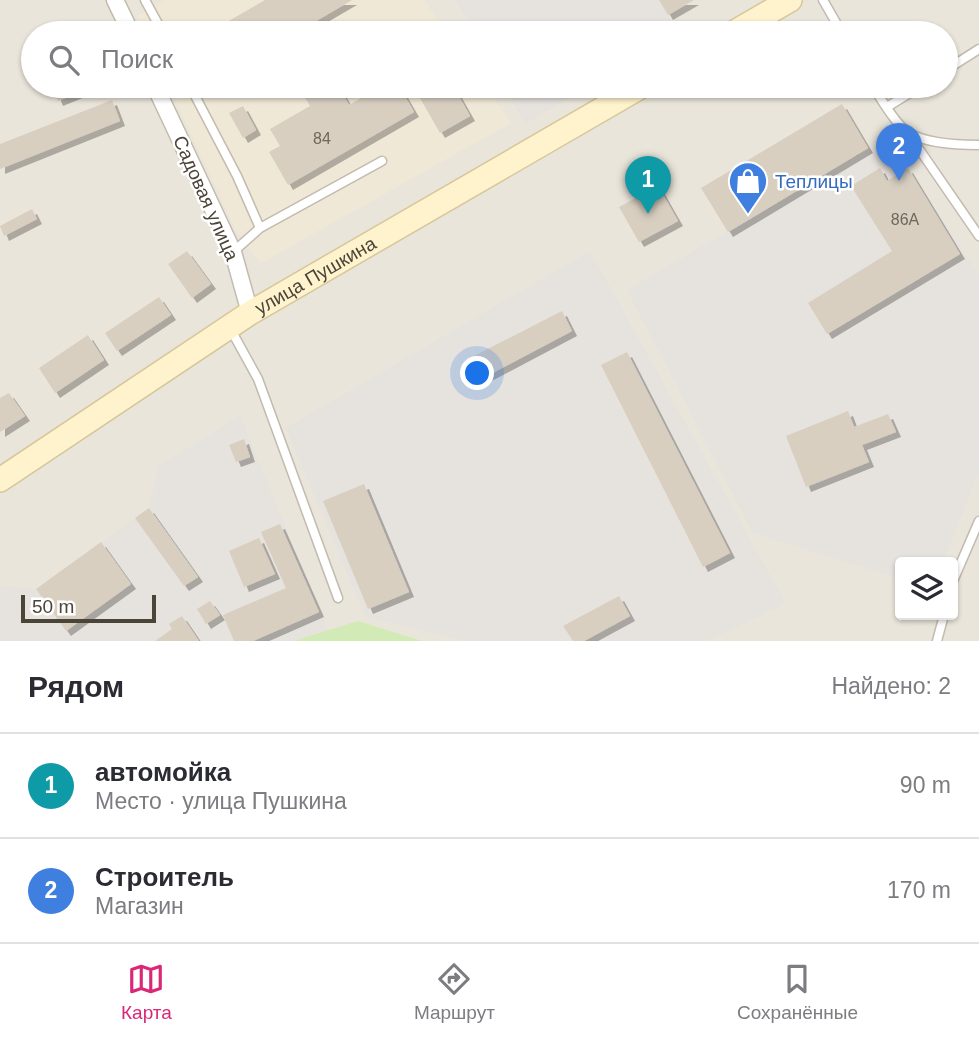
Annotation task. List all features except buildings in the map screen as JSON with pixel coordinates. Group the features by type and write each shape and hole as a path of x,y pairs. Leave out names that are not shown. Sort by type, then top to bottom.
{"main road":[{"path":"754,21 790,0"},
{"name":"улица Пушкина","path":"0,480 250,313 621,98"}],"street":[{"path":"115,0 125,21"},
{"name":"Садовая улица","path":"161,98 233,253 250,313"}],"lane":[{"path":"145,0 156,21"},
{"path":"823,0 835,21"},
{"path":"958,62 979,49"},
{"path":"196,98 237,176 260,228"},
{"path":"881,98 979,236"},
{"path":"887,107 902,98"},
{"path":"908,133 946,144 979,145"},
{"path":"233,253 260,228 382,160"},
{"path":"229,327 258,379 338,598"},
{"path":"958,569 979,521"},
{"path":"937,641 943,620"}],"shaded area":[{"path":"0,0 979,0 979,641 0,641"},
{"path":"164,0 424,0 439,21 139,21 137,16"},
{"path":"456,0 694,0 668,15 671,21 468,21"},
{"path":"175,98 493,98 511,123 261,263 236,231"},
{"path":"511,98 569,98 525,124"},
{"path":"885,140 908,168 979,275 979,471 945,557 895,557 895,577 753,533 627,290"},
{"path":"590,251 786,604 706,641 466,641 365,616 286,428"},
{"path":"240,416 328,630 293,641 0,641 0,586 36,589 149,508 159,466"}],"green space":[{"path":"358,621 422,641 293,641"}],"place":[{"name":"Строитель","path":"899,181"},
{"name":"автомойка","path":"648,214"},
{"name":"Теплицы","path":"748,215"}]}
